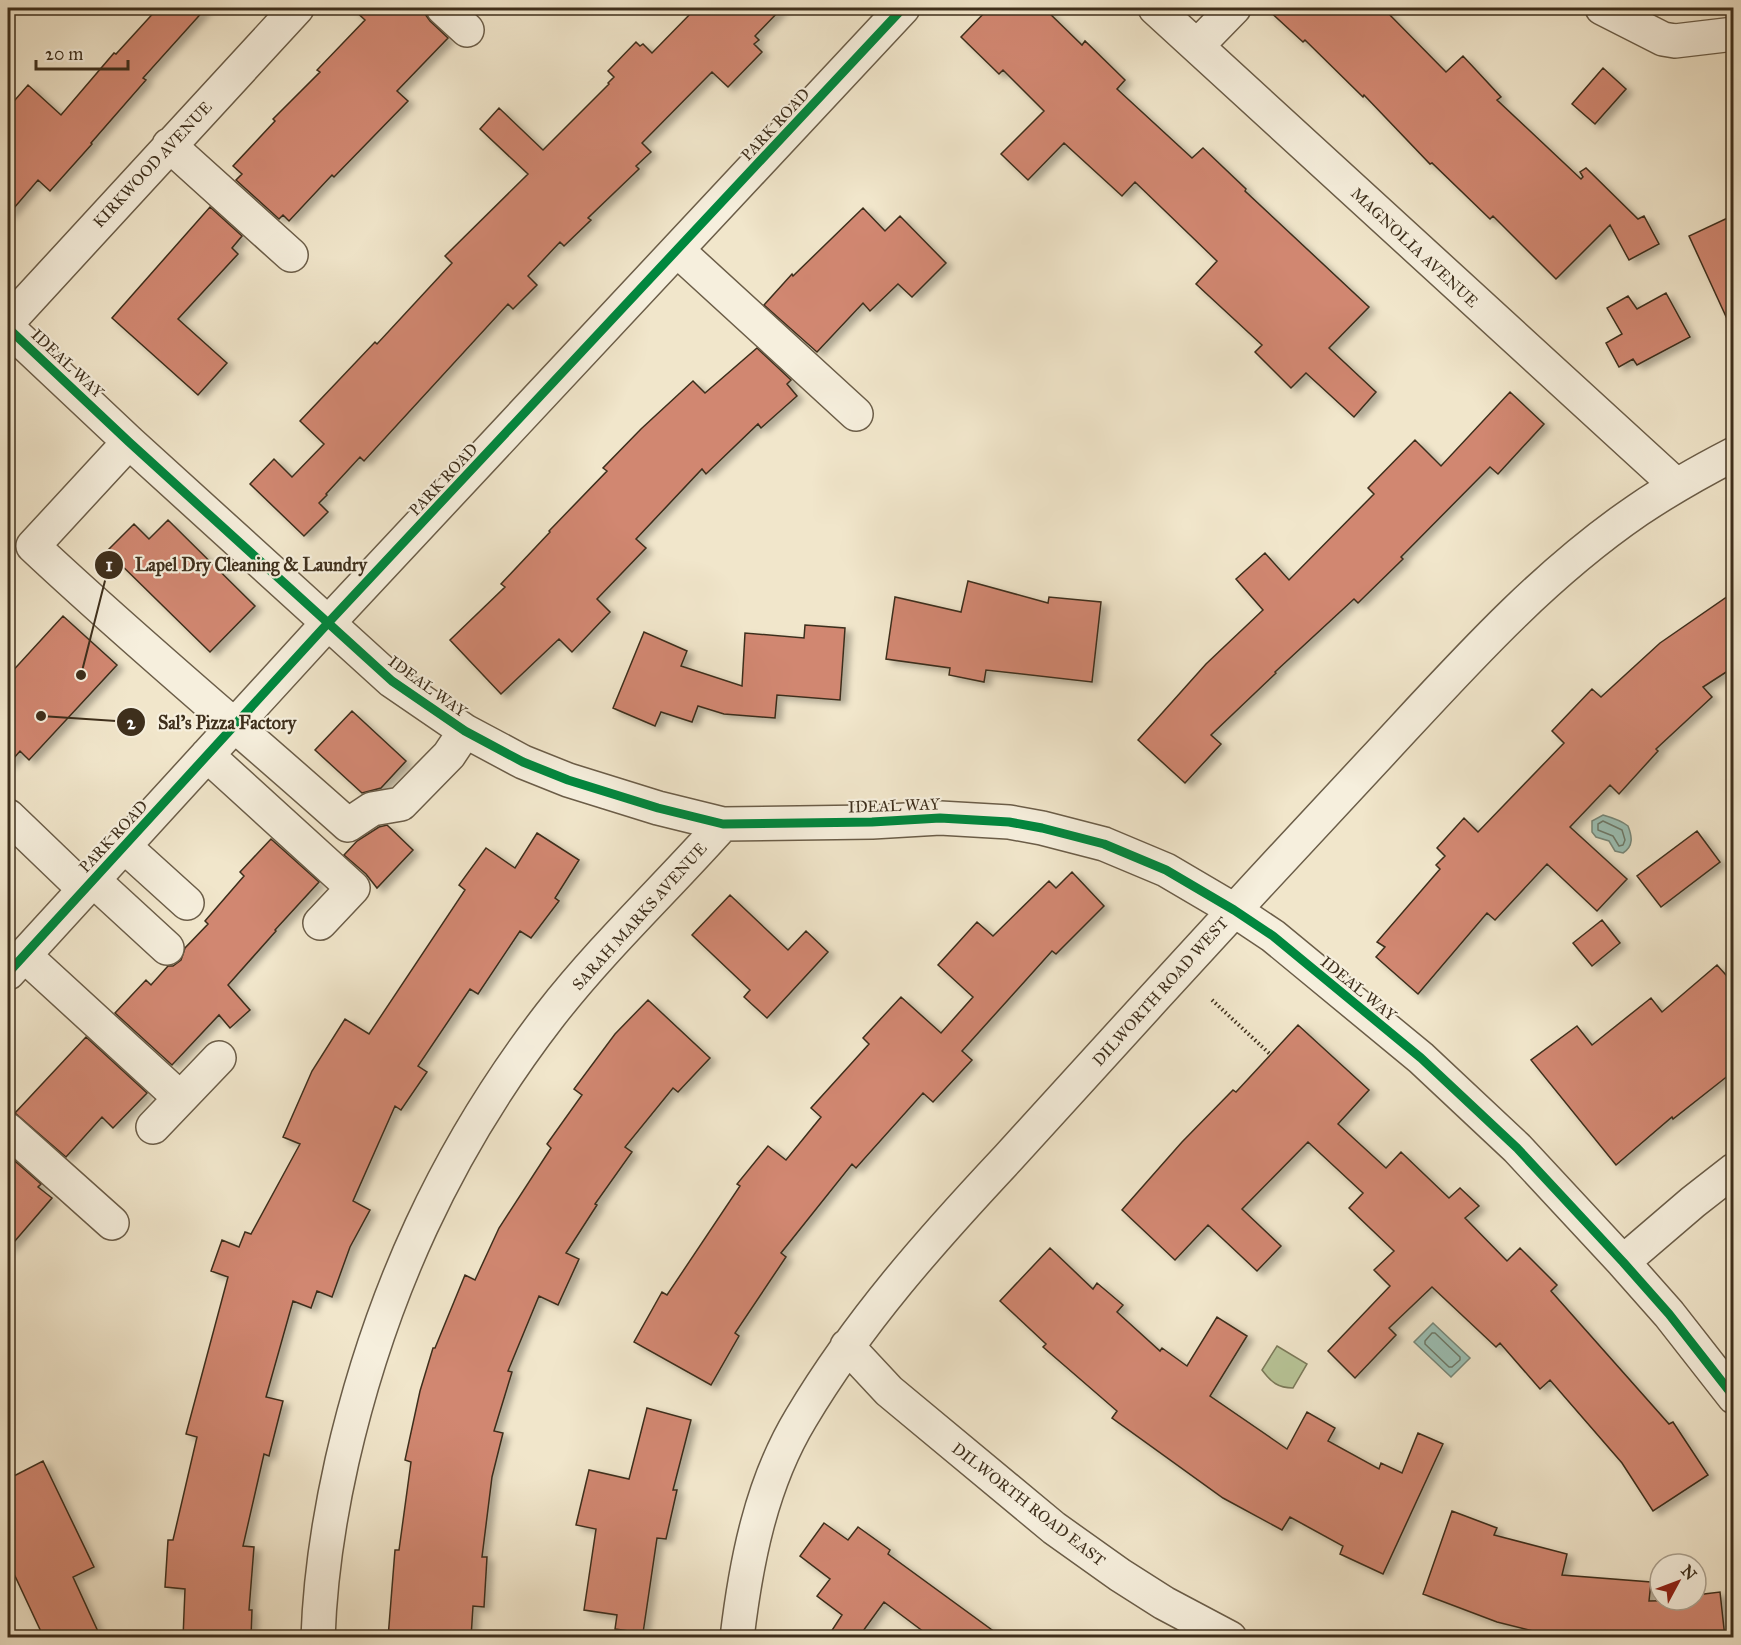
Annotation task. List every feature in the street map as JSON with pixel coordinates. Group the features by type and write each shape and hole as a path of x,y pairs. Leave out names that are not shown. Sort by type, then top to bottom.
{"street":[{"name":"KIRKWOOD AVENUE","path":"8,322 297,8"},
{"path":"443,8 467,30"},
{"name":"PARK ROAD","path":"16,964 328,623 903,8"},
{"name":"MAGNOLIA AVENUE","path":"1155,8 1676,485"},
{"path":"1197,46 1234,8"},
{"path":"1602,8 1663,39 1674,41 1734,34"},
{"path":"170,145 291,255"},
{"path":"677,250 856,414"},
{"name":"IDEAL WAY","path":"8,328 129,442 392,681 465,731 524,762 568,780 658,808 723,824 872,822 940,818 1009,822 1042,828 1104,844 1166,870 1234,910 1273,936 1428,1064 1517,1148 1669,1314 1734,1397"},
{"path":"129,442 33,546 172,673 348,825 372,809 401,804 448,755 465,731"},
{"name":"DILWORTH ROAD WEST","path":"737,1638 743,1589 759,1516 780,1457 800,1418 847,1346 923,1250 1234,910 1482,645 1555,575 1634,512 1676,485 1734,454"},
{"path":"207,755 353,888 320,923"},
{"path":"8,816 167,948"},
{"name":"SARAH MARKS AVENUE","path":"318,1638 332,1509 353,1411 386,1307 420,1225 465,1140 520,1055 551,1013 619,934 723,824"},
{"path":"124,846 187,903"},
{"path":"16,964 180,1098"},
{"path":"153,1127 219,1058"},
{"path":"8,1130 112,1222"},
{"path":"1623,1262 1734,1170"},
{"name":"DILWORTH ROAD EAST","path":"847,1346 889,1391 1054,1528 1164,1603 1230,1638"}],"path":[{"path":"1212,1000 1271,1055"}],"green space":[{"path":"1277,1346 1307,1364 1293,1388 1275,1384 1262,1370"}],"water":[{"path":"1603,815 1628,826 1631,841 1623,853 1615,851 1609,841 1596,837 1592,832 1592,821"},
{"path":"1433,1323 1470,1358 1451,1377 1414,1342"}],"building":[{"path":"158,8 206,8 143,78 146,80 50,191 38,180 8,215 8,108 28,85 61,115 114,53 116,54"},
{"path":"352,8 425,8 425,14 430,21 448,38 397,91 408,101 334,177 332,175 289,221 283,215 279,219 236,180 242,174 233,166 275,121 273,119 320,72 317,70 365,20"},
{"path":"696,8 782,8 755,36 759,40 754,44 762,52 728,87 712,72 642,143 651,152 636,166 639,169 588,218 591,220 564,246 560,242 528,276 537,285 513,309 508,304 364,461 360,457 326,494 319,503 328,512 304,536 250,484 274,459 292,477 324,444 300,421 375,342 377,344 452,263 445,256 528,174 480,129 499,108 543,150 609,84 614,77 608,71 636,42 640,46 643,44 652,53"},
{"path":"989,8 1044,8 1082,45 1085,41 1125,80 1117,89 1192,158 1203,148 1246,189 1245,191 1369,307 1329,348 1376,392 1354,417 1306,373 1291,388 1255,352 1262,345 1196,284 1217,261 1135,182 1122,196 1064,143 1028,180 1001,154 1044,111 1003,70 999,74 961,37"},
{"path":"1266,8 1383,8 1446,72 1463,56 1501,97 1497,100 1581,179 1583,177 1580,172 1586,168 1638,219 1644,216 1659,244 1629,260 1610,225 1556,279 1493,216 1490,219 1432,163 1430,164 1364,95 1363,97 1305,40 1303,42"},
{"path":"1603,68 1626,89 1595,124 1572,104"},
{"path":"210,207 242,236 232,248 238,254 178,319 227,363 198,395 112,318"},
{"path":"863,208 885,231 900,216 946,263 912,297 898,284 870,311 863,303 817,352 764,305 792,274 793,276"},
{"path":"1734,215 1734,334 1689,236"},
{"path":"1666,293 1690,337 1637,365 1633,359 1619,367 1606,343 1622,334 1607,308 1628,296 1637,309"},
{"path":"757,348 791,380 787,384 797,396 761,428 758,424 706,474 702,469 636,539 646,548 597,599 610,612 572,652 559,639 501,694 450,640 505,587 501,584 607,471 603,468 641,429 693,381 705,393"},
{"path":"1510,392 1544,424 1498,474 1490,467 1358,603 1354,599 1211,735 1221,744 1185,783 1138,740 1206,664 1263,610 1236,579 1265,553 1289,580 1374,494 1368,488 1415,440 1441,466"},
{"path":"168,520 255,606 210,652 107,551 134,524 149,539"},
{"path":"968,581 1048,603 1049,597 1101,602 1092,682 986,670 984,682 949,675 950,668 886,659 895,597 961,612"},
{"path":"1734,592 1734,667 1703,687 1712,697 1656,749 1658,751 1619,794 1610,785 1570,827 1627,879 1597,911 1547,864 1495,920 1487,913 1418,994 1376,957 1385,947 1377,942 1440,869 1436,865 1445,856 1437,848 1464,818 1478,832 1564,743 1552,731 1592,689 1601,697 1660,643"},
{"path":"63,616 117,665 29,760 20,751 8,765 8,676"},
{"path":"805,625 845,628 840,700 777,695 775,718 724,714 698,706 692,722 661,712 655,726 613,708 644,632 687,651 681,666 742,686 745,633 804,638"},
{"path":"352,711 406,761 381,788 362,793 315,750"},
{"path":"387,825 413,850 377,888 366,874 344,855 357,841 379,827"},
{"path":"1697,831 1720,862 1661,907 1637,876"},
{"path":"537,833 579,860 555,898 559,901 531,938 520,931 478,994 470,989 418,1066 427,1072 401,1110 395,1106 353,1201 370,1210 350,1247 332,1297 317,1291 311,1308 293,1301 266,1397 283,1401 269,1456 264,1454 243,1546 254,1547 249,1610 252,1610 251,1638 183,1638 185,1589 165,1587 168,1540 173,1540 197,1437 186,1434 228,1277 211,1271 222,1240 239,1247 245,1232 251,1234 300,1144 283,1137 312,1071 345,1019 369,1034 465,890 459,885 486,848 515,868"},
{"path":"271,839 319,882 228,985 250,1010 230,1028 219,1015 172,1065 115,1013 146,980 151,985 168,966 173,966 181,960 185,948 208,924 205,921 244,876 240,872"},
{"path":"1072,872 1104,906 1056,954 1052,951 962,1051 972,1060 933,1102 923,1093 856,1168 852,1164 781,1253 786,1257 735,1333 739,1336 711,1385 634,1342 662,1292 667,1295 740,1186 737,1184 768,1146 786,1160 821,1117 811,1108 869,1044 863,1038 901,997 941,1033 973,997 938,965 977,922 993,936 1049,881 1056,888"},
{"path":"730,895 788,950 806,931 828,952 767,1018 744,997 750,990 692,935"},
{"path":"1602,920 1620,943 1592,966 1573,943"},
{"path":"1717,965 1734,984 1734,1071 1673,1119 1672,1117 1616,1165 1531,1060 1577,1026 1592,1045 1651,998 1662,1012"},
{"path":"648,1000 710,1058 678,1092 673,1088 625,1147 632,1152 595,1204 597,1205 566,1253 579,1259 558,1305 539,1296 508,1371 512,1372 494,1431 503,1433 492,1477 482,1557 487,1557 484,1607 473,1606 471,1638 388,1638 395,1550 399,1550 411,1462 405,1460 420,1391 433,1348 435,1348 465,1275 475,1280 499,1228 551,1148 547,1144 582,1095 574,1089 615,1034"},
{"path":"1298,1025 1369,1090 1338,1124 1386,1168 1401,1152 1449,1198 1460,1188 1479,1206 1465,1218 1507,1261 1520,1248 1557,1285 1551,1291 1669,1424 1673,1422 1708,1475 1653,1511 1622,1463 1550,1380 1540,1389 1500,1343 1496,1347 1432,1287 1389,1328 1396,1335 1355,1378 1328,1351 1390,1286 1374,1270 1394,1251 1349,1208 1363,1193 1308,1142 1242,1209 1281,1246 1257,1271 1208,1225 1175,1260 1122,1210 1182,1142 1233,1090 1236,1092"},
{"path":"86,1037 147,1093 113,1128 102,1117 66,1157 15,1113"},
{"path":"8,1155 41,1184 38,1187 52,1198 8,1249"},
{"path":"1050,1248 1093,1289 1097,1283 1123,1305 1117,1312 1160,1351 1162,1348 1187,1366 1217,1317 1247,1336 1210,1396 1287,1449 1307,1412 1335,1428 1328,1441 1379,1469 1381,1463 1402,1473 1418,1433 1443,1444 1383,1574 1340,1554 1343,1546 1290,1517 1282,1530 1223,1498 1112,1418 1117,1411 1043,1347 1046,1344 1000,1301"},
{"path":"647,1408 691,1420 673,1490 677,1490 666,1539 657,1538 643,1633 615,1629 617,1615 584,1610 596,1529 576,1525 589,1470 629,1479"},
{"path":"43,1461 94,1567 73,1577 101,1638 44,1638 8,1561 8,1479"},
{"path":"1452,1511 1497,1528 1494,1535 1567,1554 1562,1575 1648,1582 1648,1612 1708,1612 1708,1594 1720,1592 1725,1638 1561,1638 1497,1622 1423,1594"},
{"path":"824,1523 848,1540 858,1527 890,1550 888,1554 1003,1638 932,1638 884,1602 858,1638 827,1638 842,1615 817,1596 830,1579 800,1556"}],"cycle path":[{"path":"8,973 328,623 903,8"},
{"path":"8,328 129,442 392,681 465,731 523,762 568,780 658,808 723,824 872,822 940,818 1009,822 1042,828 1104,844 1166,870 1234,910 1273,936 1421,1058 1517,1148 1669,1314 1734,1397"}],"place":[{"name":"Lapel Dry Cleaning & Laundry","path":"81,675"},
{"name":"Sal's Pizza Factory","path":"41,716"}]}
